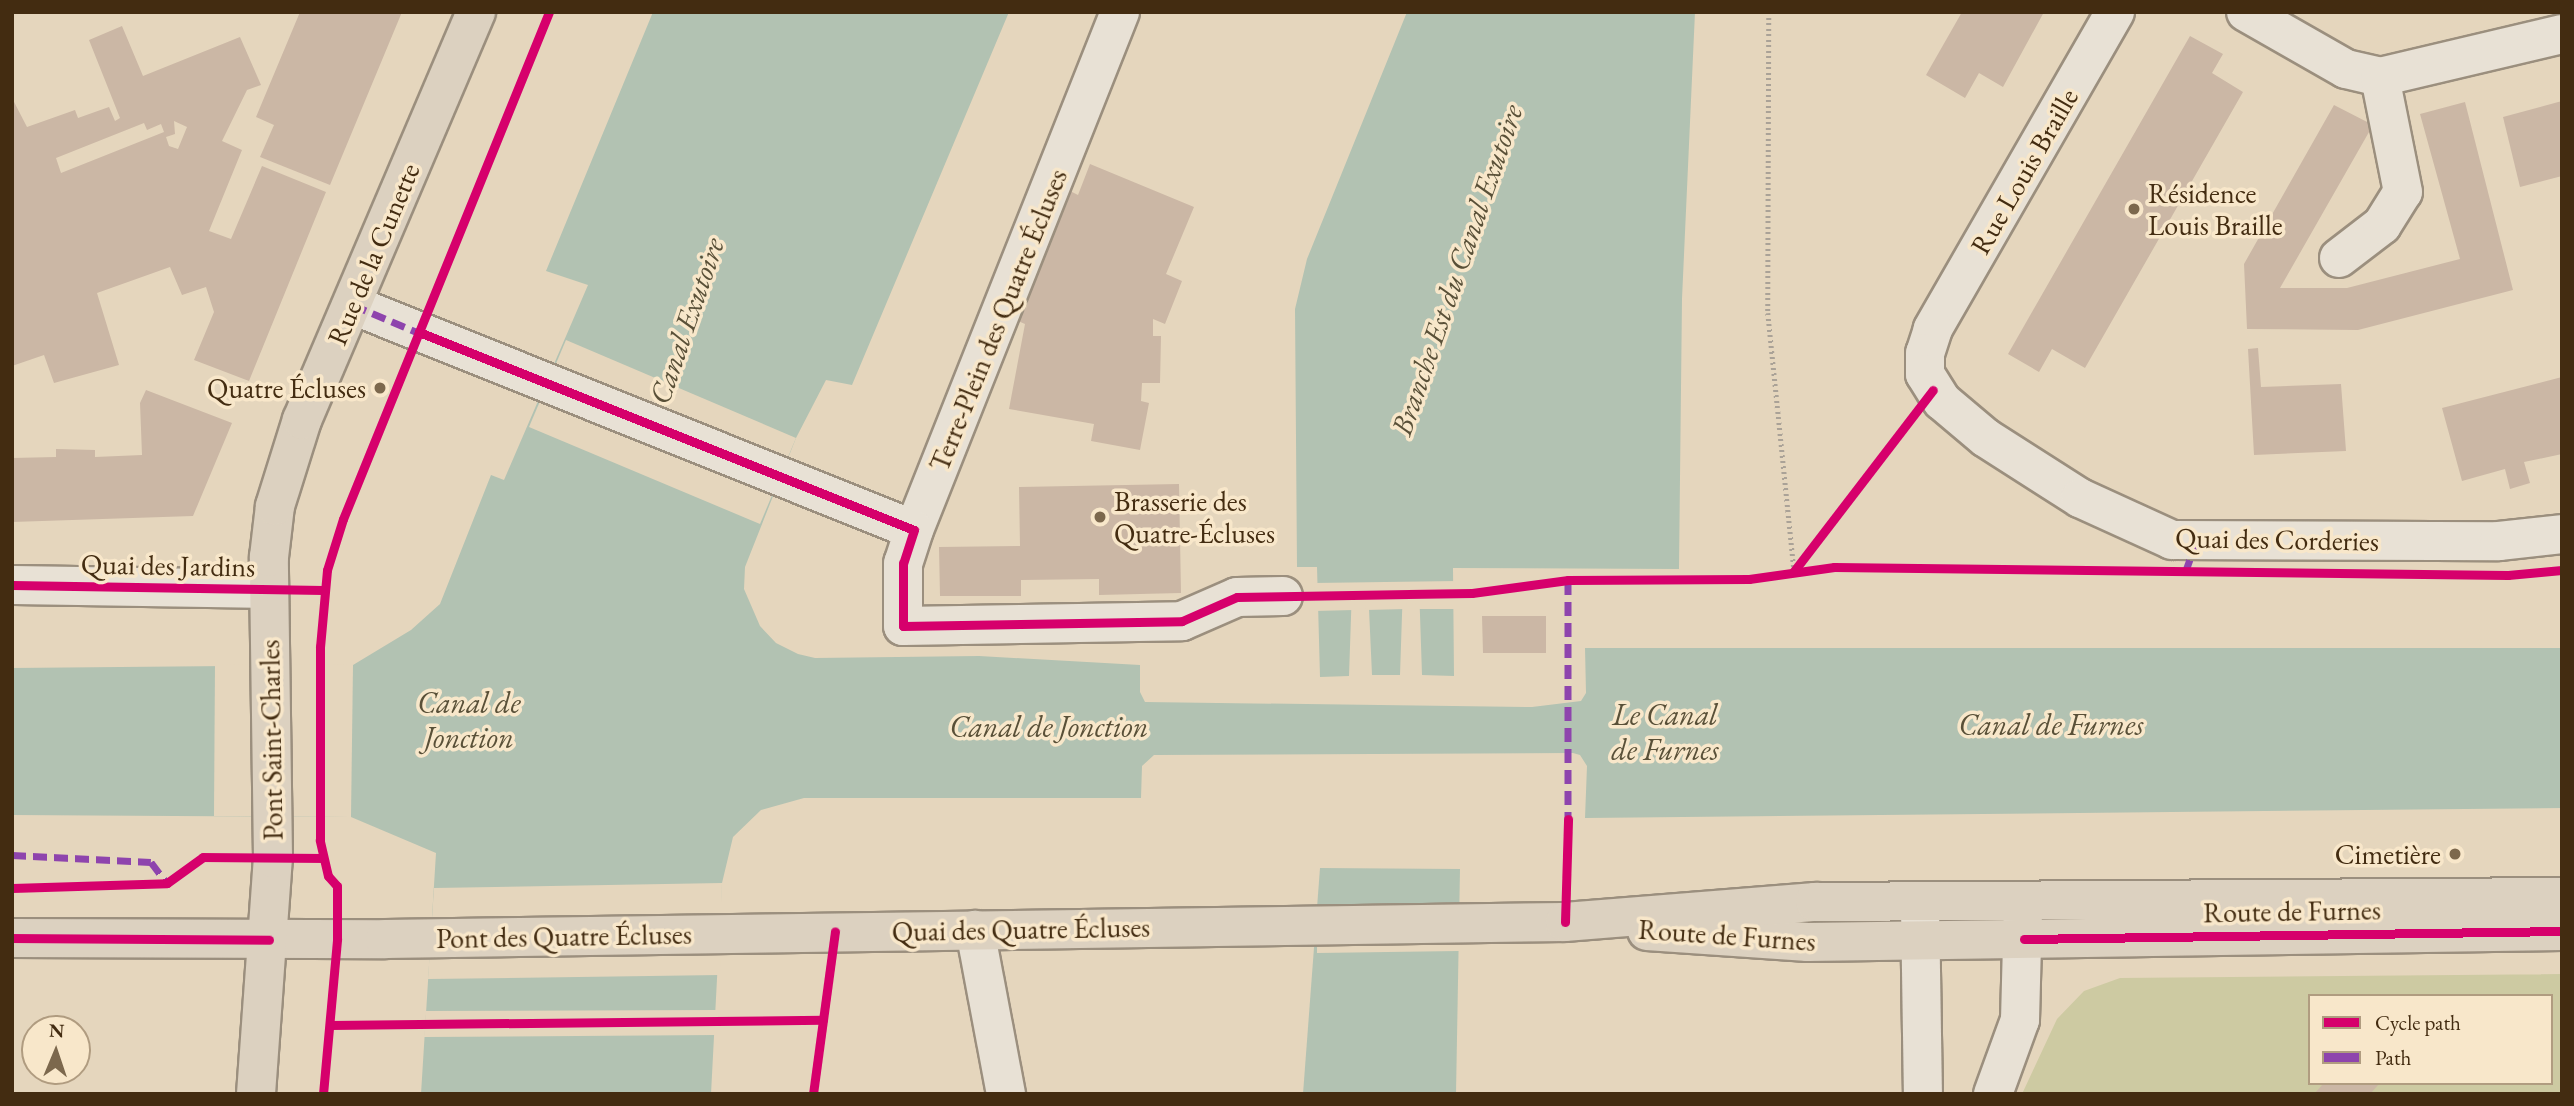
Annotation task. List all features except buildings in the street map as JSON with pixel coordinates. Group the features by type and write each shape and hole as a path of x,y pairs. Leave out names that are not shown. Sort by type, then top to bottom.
{"main road":[{"name":"Rue de la Cunette","path":"269,606 271,522 280,483 476,12"},
{"name":"Pont Saint-Charles","path":"256,1094 273,858 269,606"},
{"name":"Route de Furnes","path":"1565,922 1767,941 1921,941 2023,920 2562,897"},
{"name":"Route de Furnes","path":"1462,923 1565,922 1742,905 1920,902 2023,920 2562,931"},
{"name":"Quai des Quatre Écluses","path":"743,932 1462,923"},
{"name":"Pont des Quatre Écluses","path":"269,940 743,932"},
{"path":"12,938 269,940"}],"street":[{"name":"Terre-Plein des Quatre Écluses","path":"1120,12 914,530 903,564 903,626 1182,621 1237,597 1283,596"},
{"name":"Rue Louis Braille","path":"1933,329 2115,12"},
{"path":"2246,12 2346,69 2380,77 2562,34"},
{"path":"2339,258 2382,225 2403,192 2380,77"},
{"path":"353,305 501,368 914,530"},
{"name":"Quai des Corderies","path":"1933,329 1925,354 1924,374 1957,415 2080,498 2152,534 2196,543 2499,541 2562,534"},
{"name":"Quai des Jardins","path":"12,585 269,606"},
{"path":"1920,902 1923,1094"},
{"path":"1993,1094 2020,1020 2023,920"},
{"path":"975,930 1004,1083"}],"path":[{"path":"1769,12 1768,313 1794,571"}],"shaded area":[{"path":"2562,974 2562,1094 2022,1094 2057,1019 2084,991 2120,978"}],"water":[{"path":"653,12 1009,12 852,385 826,380 796,438 745,567 744,589 760,626 776,643 798,654 815,658 979,656 1140,665 1140,692 1145,702 1532,707 1581,701 1586,693 1585,648 2562,648 2562,808 1585,818 1587,766 1580,755 1573,753 1154,755 1142,766 1141,798 804,798 761,810 733,837 722,883 711,1094 421,1094 436,853 351,817 12,815 12,668 353,665 411,630 440,604 491,475 504,480 588,285 546,271"},
{"name":"Branche Est du Canal Exutoire","path":"1407,12 1695,12 1682,299 1679,569 1453,568 1454,676 1422,675 1419,585 1403,585 1400,675 1372,675 1368,587 1352,588 1349,676 1320,677 1317,567 1297,567 1295,309 1307,259"},
{"path":"1320,868 1460,869 1456,1094 1303,1094"}],"pier":[{"path":"566,340 796,438 760,524 529,427"},
{"path":"1457,581 1457,609 1416,609 1415,588 1407,588 1406,609 1366,610 1365,590 1355,591 1354,610 1315,611 1314,583"},
{"path":"215,664 353,665 351,817 214,816"},
{"path":"722,883 720,975 428,979 434,888"},
{"path":"1459,906 1459,951 1317,953 1317,909"},
{"path":"717,1010 716,1035 424,1037 426,1011"}],"marked path":[{"path":"353,305 424,335"},
{"path":"2185,573 2196,543"},
{"path":"1568,580 1568,825"},
{"path":"12,855 151,862 167,883"}],"cycle path":[{"path":"323,1094 337,939 337,886 328,876 320,840 320,647 327,570 343,519 549,12"},
{"path":"419,332 914,530 903,563 903,626 1182,621 1237,597 1472,593 1568,580 1749,579 1834,567 2508,575 2562,570"},
{"path":"1794,571 1933,390"},
{"path":"12,585 323,590"},
{"path":"1565,922 1568,819"},
{"path":"12,888 167,883 203,857 323,858"},
{"path":"813,1094 835,931"},
{"path":"2024,939 2562,931"},
{"path":"12,938 269,940"},
{"path":"330,1025 823,1020"}],"place":[{"name":"Résidence Louis Braille","path":"2134,209"},
{"name":"Quatre Écluses","path":"380,388"},
{"name":"Brasserie des Quatre-Écluses","path":"1100,517"},
{"name":"Cimetière","path":"2455,854"}],"water label":[{"name":"Canal Exutoire","path":"687,321"},
{"name":"Canal de Jonction","path":"469,720"},
{"name":"Canal de Furnes","path":"2051,725"},
{"name":"Canal de Jonction","path":"1049,727"},
{"name":"Le Canal de Furnes","path":"1665,732"}]}
